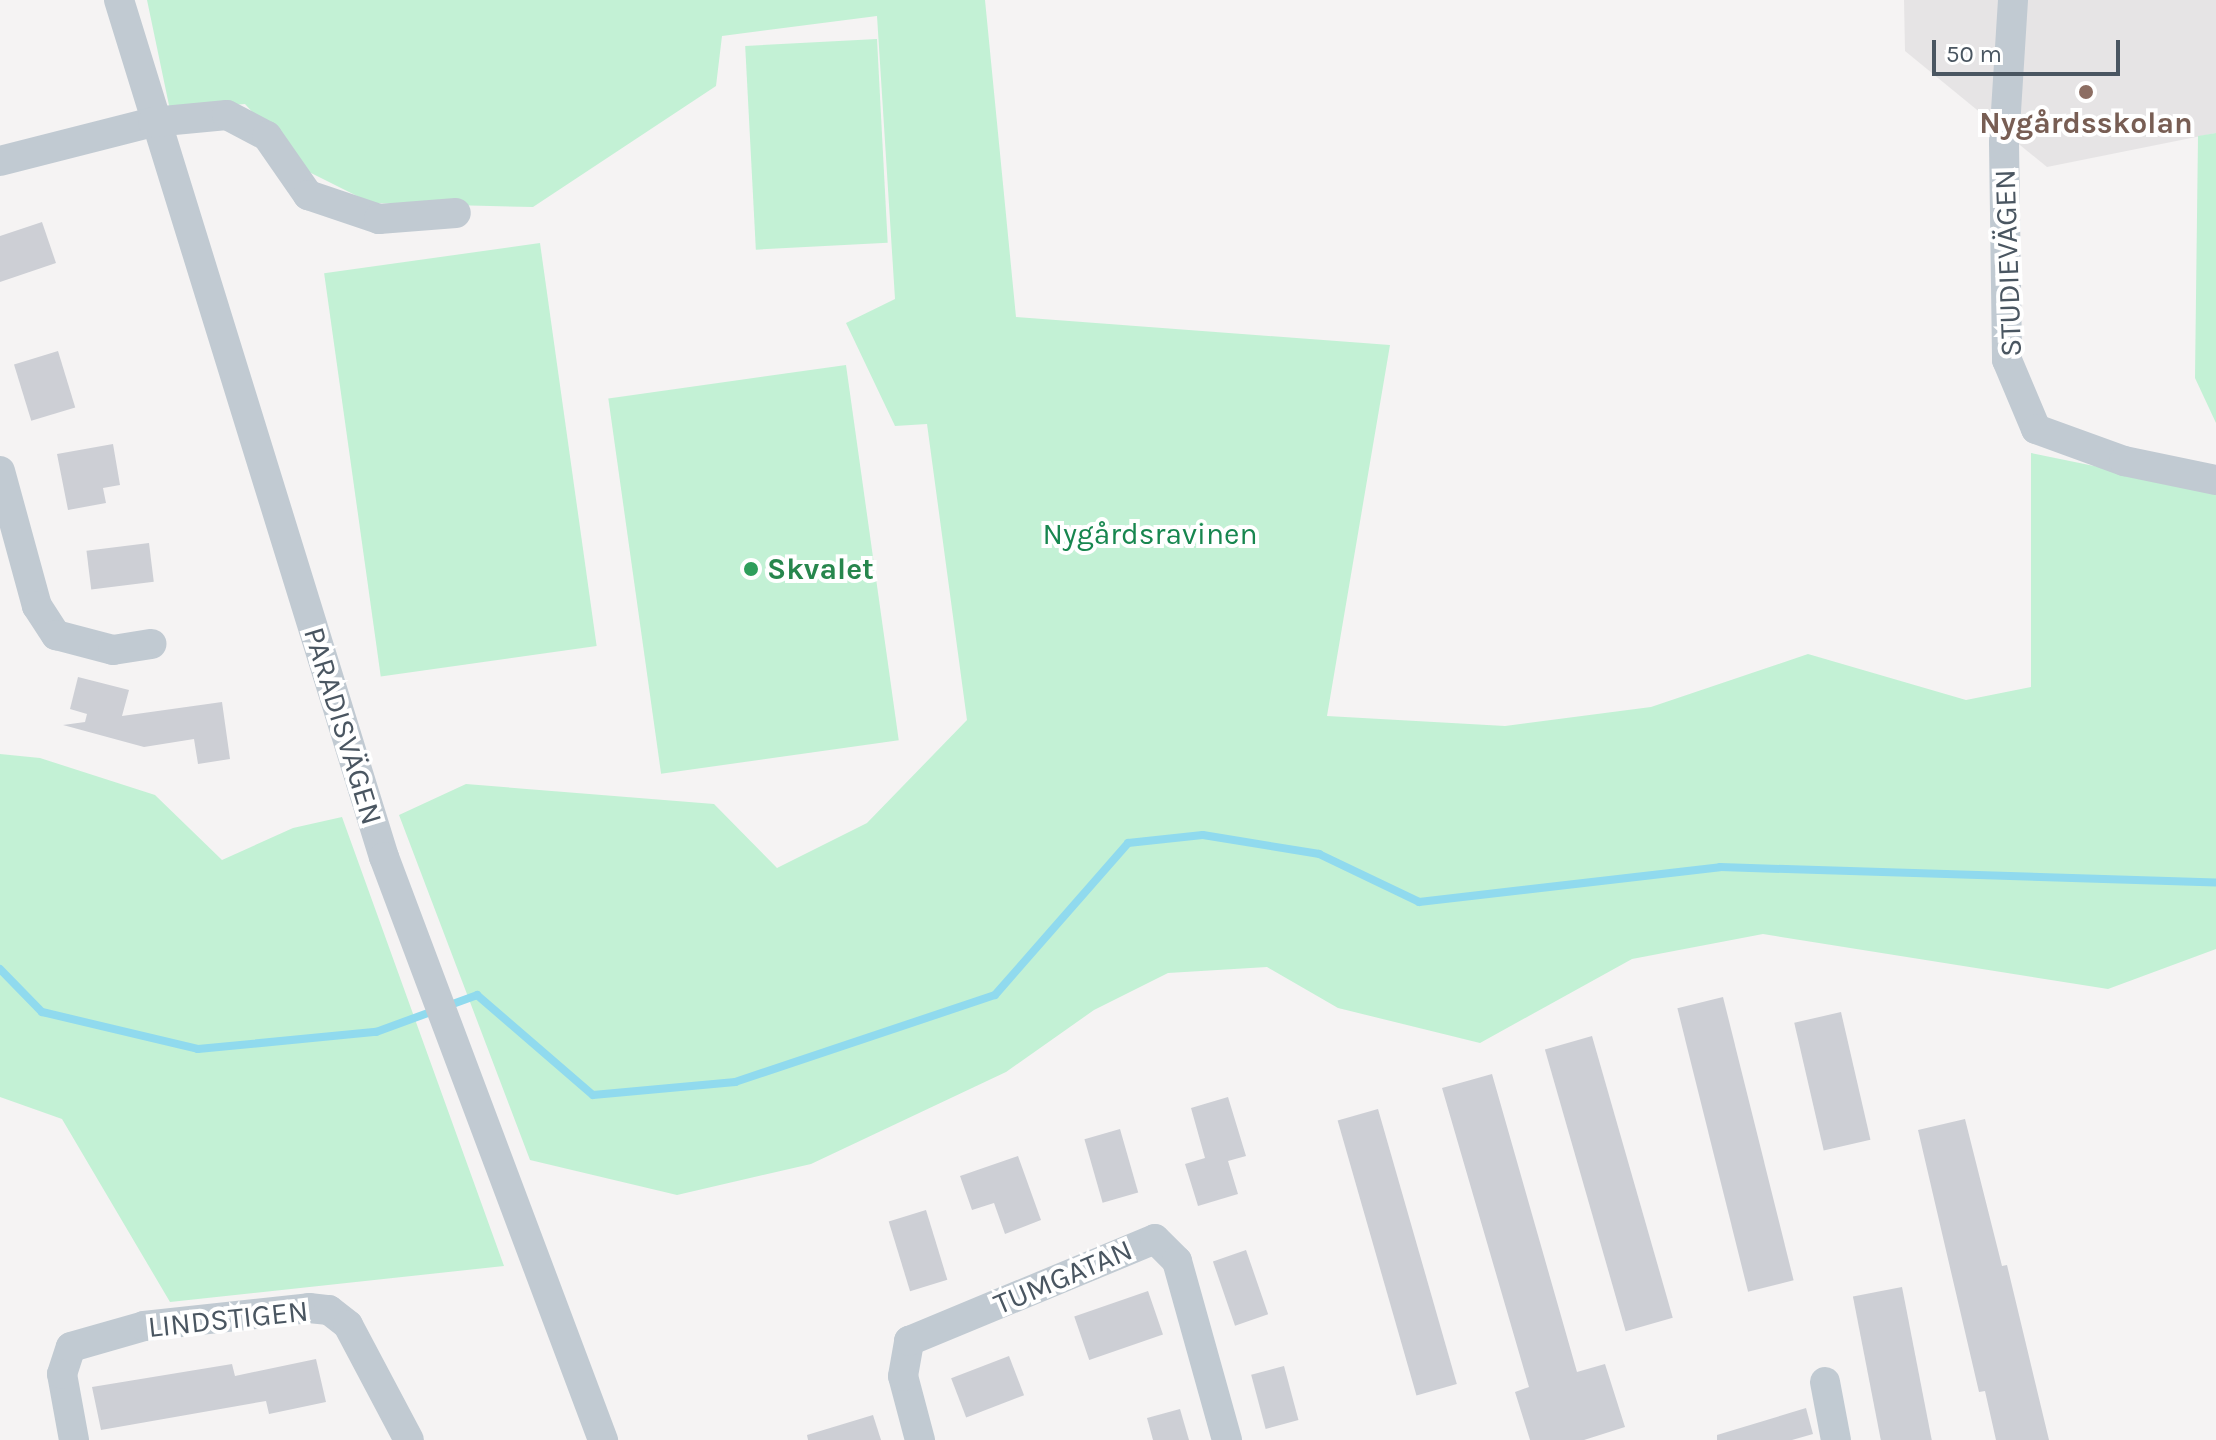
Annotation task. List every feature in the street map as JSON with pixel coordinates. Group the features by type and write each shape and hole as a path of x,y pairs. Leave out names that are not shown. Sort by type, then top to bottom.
{"street":[{"name":"STUDIEVÄGEN","path":"2013,0 2004,142 2007,360 2036,429 2124,461 2216,480"},
{"name":"PARADISVÄGEN","path":"121,9 153,122 384,857 486,1139 603,1440"},
{"path":"0,161 153,122 227,115 267,136 308,195 355,214 379,219 456,213"},
{"path":"0,471 37,606 56,635 113,650 152,644"},
{"name":"TUMGATAN","path":"920,1440 903,1376 909,1341 1155,1239 1177,1261 1227,1440"},
{"name":"LINDSTIGEN","path":"74,1440 62,1374 71,1347 144,1326 309,1308 329,1310 348,1325 409,1440"},
{"path":"1825,1382 1836,1440"}],"shaded area":[{"name":"Nygårdsskolan","path":"1904,0 2216,0 2216,133 2047,167 1905,51"}],"green space":[{"name":"Nygårdsravinen","path":"147,0 985,0 1016,317 1390,345 1327,716 1505,726 1651,707 1808,654 1966,700 2031,687 2031,453 2216,491 2216,949 2108,989 1763,934 1632,959 1480,1043 1338,1008 1267,967 1168,973 1094,1010 1006,1072 811,1164 677,1195 530,1160 399,815 466,784 714,804 777,868 867,823 967,720 927,424 895,426 846,323 895,299 877,16 722,36 716,86 533,207 371,203 305,170 245,104 170,110"},
{"path":"877,39 888,243 756,250 745,46"},
{"path":"2216,133 2216,423 2195,378 2198,136"},
{"path":"540,243 597,646 381,676 324,273"},
{"name":"Skvalet","path":"846,365 899,740 661,774 608,398"},
{"path":"0,754 40,758 155,795 222,860 293,828 342,817 504,1266 170,1302 62,1119 0,1097"}],"building":[{"path":"42,222 56,263 0,282 0,236"},
{"path":"58,351 75,407 31,421 14,364"},
{"path":"113,444 120,485 103,488 106,503 68,510 57,454"},
{"path":"149,543 154,582 91,589 86,551"},
{"path":"78,677 129,690 122,716 222,702 230,759 198,764 194,739 144,747 63,725 85,722 87,714 70,709"},
{"path":"1723,997 1794,1280 1748,1292 1677,1008"},
{"path":"1841,1012 1870,1140 1824,1150 1794,1023"},
{"path":"1592,1036 1673,1318 1626,1331 1545,1050"},
{"path":"1492,1074 1577,1372 1605,1364 1625,1427 1584,1440 1530,1440 1515,1392 1529,1387 1442,1088"},
{"path":"1228,1097 1246,1156 1228,1161 1238,1194 1198,1206 1185,1164 1205,1158 1191,1108"},
{"path":"1378,1109 1457,1384 1416,1395 1338,1121"},
{"path":"1965,1119 2002,1266 2007,1265 2049,1440 1996,1440 1985,1391 1979,1392 1918,1130"},
{"path":"1120,1129 1138,1192 1103,1203 1084,1139"},
{"path":"1018,1156 1041,1220 1005,1234 994,1203 972,1210 960,1176"},
{"path":"926,1210 947,1280 910,1291 889,1221"},
{"path":"1246,1250 1268,1314 1235,1326 1213,1261"},
{"path":"1902,1287 1932,1440 1881,1440 1853,1297"},
{"path":"1148,1291 1163,1334 1089,1360 1074,1316"},
{"path":"1009,1356 1024,1395 966,1417 951,1378"},
{"path":"316,1359 326,1402 269,1414 266,1401 101,1430 92,1387 232,1364 235,1376"},
{"path":"1284,1366 1298,1420 1266,1429 1251,1375"},
{"path":"1806,1408 1813,1434 1792,1440 1717,1440 1717,1435"},
{"path":"1180,1409 1189,1440 1153,1440 1147,1418"},
{"path":"873,1415 881,1440 808,1440 807,1435"}],"waterway":[{"path":"0,969 42,1012 198,1049 376,1032 477,995 593,1095 735,1082 995,995 1128,843 1203,835 1319,854 1419,902 1720,867 2216,883"}],"place":[{"name":"Nygårdsskolan","path":"2086,92"},
{"name":"Skvalet","path":"751,569"}]}
